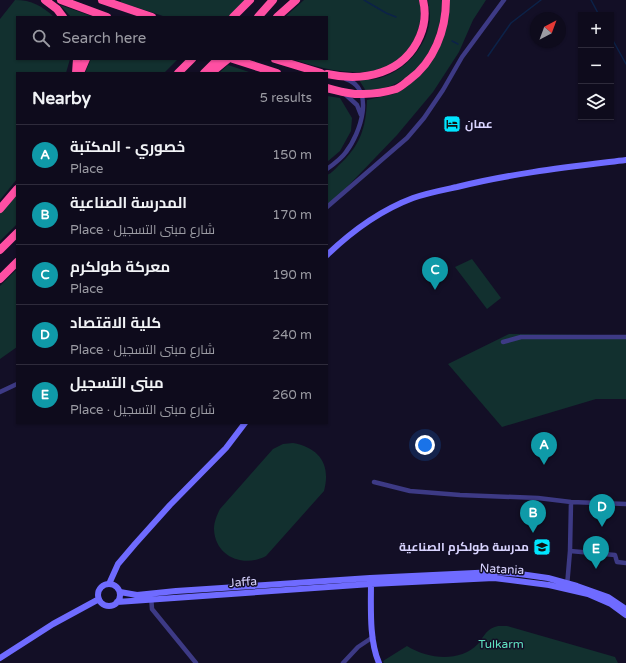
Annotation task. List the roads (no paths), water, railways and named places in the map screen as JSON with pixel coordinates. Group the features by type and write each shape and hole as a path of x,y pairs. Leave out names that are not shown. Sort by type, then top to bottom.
{"highway":[{"path":"45,0 57,9 62,16"},
{"path":"61,0 102,16"},
{"path":"102,0 112,2 149,16"},
{"path":"234,16 250,0"},
{"path":"259,16 274,0"},
{"path":"278,16 296,0"},
{"path":"328,74 339,77 360,77 382,73 396,67 417,43 423,29 425,15 423,0"},
{"path":"328,88 362,94 376,93 396,88 413,77 424,66 442,33 446,12 446,0"},
{"path":"105,16 112,2"},
{"path":"76,72 77,60"},
{"path":"80,72 86,60"},
{"path":"179,72 191,60"},
{"path":"205,72 217,60"},
{"path":"212,72 227,60"},
{"path":"236,60 274,72"},
{"path":"278,60 318,72"},
{"path":"0,209 16,190"},
{"path":"0,250 16,234"},
{"path":"0,279 16,263"}],"street":[{"path":"328,206 407,138 424,118 443,90 462,57 504,0"},
{"path":"328,168 337,161 349,147 360,126 362,116 362,94 353,82 339,77"},
{"path":"340,91 357,105 362,116"},
{"path":"328,254 362,225 414,198 492,178 626,160"},
{"path":"503,342 521,337 626,337"},
{"path":"0,392 16,384"},
{"path":"109,584 118,564 157,520 226,448 244,424"},
{"path":"374,482 410,491 460,495 538,498 571,502 626,504"},
{"path":"567,586 570,551 571,502"},
{"path":"570,551 614,555 616,562 626,563"},
{"name":"Natania","path":"370,581 494,578 524,581 567,586 598,593 608,597 626,609"},
{"path":"370,581 371,619 373,637 379,663"},
{"name":"Jaffa","path":"117,602 151,596 370,581"},
{"path":"106,584 116,586 120,592 117,602 107,605 99,599 98,595 100,588 106,584"},
{"name":"Natania","path":"567,586 601,599 626,615"},
{"name":"Jaffa","path":"120,592 151,596"},
{"path":"151,596 152,609 196,663"},
{"path":"0,658 53,624 99,599"},
{"path":"343,663 358,647 373,637"}],"waterway":[{"path":"364,0 396,17"},
{"path":"488,56 511,23 541,0"},
{"path":"591,0 597,12"},
{"path":"452,41 458,44"},
{"path":"614,42 626,64"}],"place":[{"name":"عمان","path":"452,124"},
{"name":"معركة طولكرم","path":"435,290"},
{"name":"خصوري - المكتبة","path":"544,465"},
{"name":"كلية الاقتصاد","path":"602,527"},
{"name":"المدرسة الصناعية","path":"533,533"},
{"name":"مدرسة طولكرم الصناعية","path":"542,547"},
{"name":"مبنى التسجيل","path":"596,569"}],"park label":[{"name":"Tulkarm","path":"501,644"}]}
